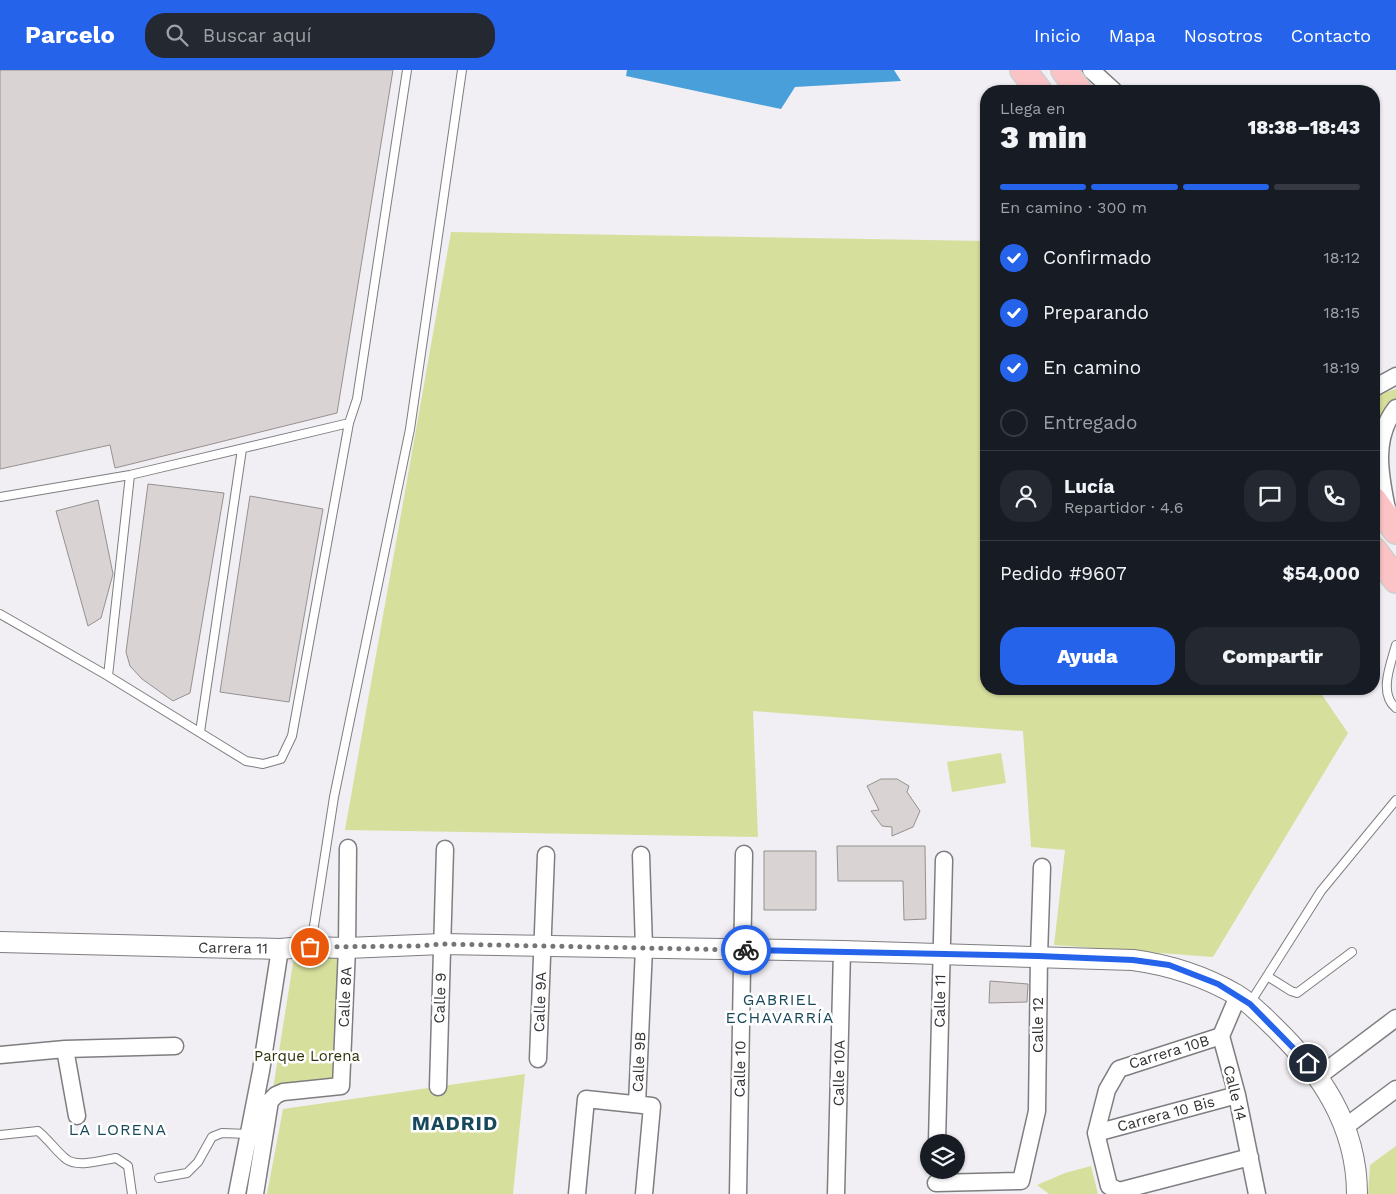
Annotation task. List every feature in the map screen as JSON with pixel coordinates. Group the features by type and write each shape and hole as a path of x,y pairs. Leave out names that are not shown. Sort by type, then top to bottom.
{"main road":[{"path":"1024,70 1035,85"},
{"path":"1064,70 1075,85"},
{"path":"1380,509 1392,526"},
{"path":"1380,558 1396,580"}],"street":[{"path":"1092,70 1108,85"},
{"path":"1380,385 1396,376"},
{"path":"1380,448 1383,435 1396,408"},
{"path":"1380,472 1392,526"},
{"name":"Calle 8A","path":"255,1194 270,1101 276,1095 283,1092 341,1086 347,948 348,848"},
{"name":"Calle 9","path":"438,1087 445,849"},
{"name":"Calle 10","path":"738,1194 744,854"},
{"name":"Calle 9A","path":"538,1059 546,855"},
{"name":"Calle 9B","path":"641,855 644,948 637,1104 652,1106 644,1194"},
{"name":"Calle 11","path":"937,1134 944,860"},
{"name":"Calle 12","path":"936,1182 1021,1181 1037,1111 1038,956 1042,867"},
{"name":"Carrera 11","path":"0,942 280,949 442,944 842,951 1133,960 1169,965 1218,984 1244,1000 1284,1036 1319,1076 1345,1127 1354,1156 1356,1194"},
{"path":"237,1194 261,1072 280,949"},
{"name":"Calle 10A","path":"836,1194 842,951"},
{"path":"1220,1036 1244,1000"},
{"path":"1319,1076 1396,1018"},
{"name":"Carrera 10B","path":"1096,1133 1107,1090 1119,1069 1220,1036"},
{"name":"Calle 14","path":"1220,1036 1237,1095 1257,1194"},
{"path":"0,1056 65,1049 175,1046"},
{"path":"65,1049 77,1116"},
{"path":"1345,1127 1396,1089"},
{"name":"Carrera 10 Bis","path":"1096,1133 1237,1095"},
{"path":"577,1194 586,1100 637,1104"},
{"path":"1096,1133 1109,1186 1118,1191 1250,1157"}],"lane":[{"path":"0,614 108,676 246,760 263,764 282,759 292,736 349,423 357,399 407,70"},
{"path":"310,947 334,797 410,429 462,70"},
{"path":"0,496 130,475 349,423"},
{"path":"200,732 242,449"},
{"path":"108,676 130,475"},
{"path":"1396,645 1388,672 1387,692 1396,708"},
{"path":"1244,1000 1267,976 1321,891 1396,800"},
{"path":"1267,976 1297,993 1352,952"},
{"path":"0,1135 38,1131 51,1141 66,1159 77,1163 116,1158 128,1166 132,1194"},
{"path":"159,1178 187,1173 198,1162 212,1136 222,1132 248,1134"}],"green space":[{"path":"451,232 980,241 980,695 1322,695 1348,733 1213,957 1054,945 1065,850 1031,847 1023,731 753,711 758,837 345,830"},
{"path":"1396,389 1396,398 1380,419 1380,394"},
{"path":"1001,753 1006,783 952,792 947,762"},
{"name":"Parque Lorena","path":"294,957 339,958 335,1086 273,1089"},
{"path":"525,1074 513,1194 267,1194 283,1109"},
{"path":"1396,1146 1396,1194 1368,1194 1370,1165"},
{"path":"1091,1166 1098,1194 1049,1194 1037,1185 1065,1173"}],"water":[{"path":"627,70 894,70 901,81 795,87 781,109 626,76"}],"building":[{"path":"0,70 393,70 337,413 115,468 110,445 0,469"},
{"path":"148,484 224,493 190,693 173,701 142,679 130,666 126,652"},
{"path":"250,496 323,509 289,702 220,692"},
{"path":"98,500 113,574 101,618 88,626 56,511"},
{"path":"881,779 897,779 909,786 907,792 920,811 913,827 892,836 892,827 882,826 871,811 879,810 867,786"},
{"path":"837,846 925,846 926,919 904,920 903,881 838,881"},
{"path":"764,851 816,851 816,910 764,910"},
{"path":"990,981 1028,984 1027,1002 989,1003"}],"way so far":[{"path":"310,947 347,948 442,944 746,950"}],"district":[{"name":"GABRIEL ECHAVARRÍA","path":"780,1008"},
{"name":"MADRID","path":"455,1123"},
{"name":"LA LORENA","path":"118,1129"}],"route":[{"path":"746,950 1038,956 1133,960 1169,965 1218,984 1250,1004 1284,1036 1308,1063"}]}
